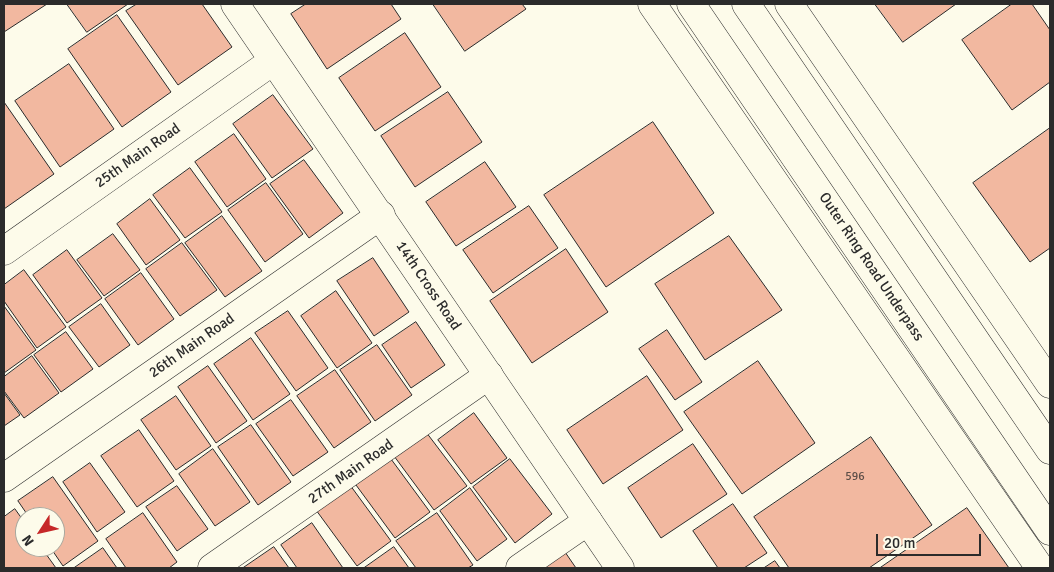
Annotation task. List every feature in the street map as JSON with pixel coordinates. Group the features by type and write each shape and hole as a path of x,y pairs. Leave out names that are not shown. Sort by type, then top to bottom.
{"main road":[{"name":"14th Cross Road","path":"235,4 381,215 620,568"},
{"path":"652,4 1040,568"},
{"name":"Outer Ring Road Underpass","path":"691,4 1050,531"},
{"path":"746,4 1050,450"},
{"path":"789,4 1050,384"},
{"name":"25th Main Road","path":"4,251 273,61"},
{"name":"26th Main Road","path":"4,478 381,215"},
{"name":"27th Main Road","path":"212,568 489,375"},
{"path":"520,568 588,521"}],"building":[{"path":"4,4 47,4 4,32"},
{"path":"67,4 128,4 87,32"},
{"path":"137,4 202,4 232,47 178,85 126,11"},
{"path":"306,4 391,4 401,19 327,69 291,14"},
{"path":"433,4 522,4 526,9 465,51"},
{"path":"875,4 956,4 903,42"},
{"path":"1012,4 1032,4 1050,30 1050,82 1012,110 962,40"},
{"path":"117,15 171,92 122,127 68,49"},
{"path":"405,33 441,87 375,131 339,78"},
{"path":"69,64 114,129 60,167 15,101"},
{"path":"448,92 482,142 415,187 381,136"},
{"path":"273,95 313,149 272,178 233,124"},
{"path":"4,102 54,174 4,209"},
{"path":"653,122 714,213 606,287 544,195"},
{"path":"1050,128 1050,248 1030,262 973,183"},
{"path":"234,134 266,179 227,207 195,162"},
{"path":"304,160 343,213 309,238 270,184"},
{"path":"485,162 516,207 456,246 426,202"},
{"path":"190,168 222,212 185,238 153,195"},
{"path":"266,183 303,234 265,262 228,210"},
{"path":"150,199 180,240 146,265 117,224"},
{"path":"529,206 558,248 493,293 463,250"},
{"path":"222,216 262,271 225,297 185,243"},
{"path":"113,234 140,270 104,296 77,260"},
{"path":"729,236 782,310 705,360 655,284"},
{"path":"182,243 217,290 180,316 146,269"},
{"path":"566,249 608,312 532,363 490,301"},
{"path":"67,250 102,298 67,323 33,275"},
{"path":"373,258 409,312 374,336 337,281"},
{"path":"24,270 66,327 37,348 4,301 4,285"},
{"path":"141,273 174,319 138,345 105,299"},
{"path":"336,291 372,343 337,368 301,316"},
{"path":"101,304 130,345 99,367 69,327"},
{"path":"4,306 36,350 4,373"},
{"path":"288,311 328,368 296,391 255,333"},
{"path":"416,322 445,365 411,388 382,345"},
{"path":"667,330 702,382 675,400 639,349"},
{"path":"66,332 93,369 61,392 34,355"},
{"path":"251,338 290,394 253,420 214,364"},
{"path":"377,345 412,395 375,421 340,370"},
{"path":"32,356 59,393 24,418 4,391 4,377"},
{"path":"758,361 815,443 742,494 684,412"},
{"path":"208,366 247,421 216,443 178,387"},
{"path":"335,370 371,422 334,448 297,396"},
{"path":"647,376 683,430 603,484 567,430"},
{"path":"4,393 20,415 4,426"},
{"path":"176,396 211,446 176,470 141,420"},
{"path":"291,400 328,452 293,476 256,424"},
{"path":"474,413 507,458 471,484 438,440"},
{"path":"251,425 291,482 258,505 218,447"},
{"path":"139,430 174,481 137,507 101,456"},
{"path":"426,432 467,486 434,510 394,456"},
{"path":"871,437 932,525 869,568 789,568 754,517"},
{"path":"693,444 727,494 661,538 628,488"},
{"path":"213,449 250,502 215,526 179,474"},
{"path":"391,459 430,512 395,538 356,485"},
{"path":"510,459 552,514 515,543 473,487"},
{"path":"90,463 125,512 97,532 63,482"},
{"path":"53,477 98,541 63,566 57,557 65,557 65,507 22,507 18,501"},
{"path":"350,485 391,541 357,566 316,510"},
{"path":"177,486 208,529 177,551 146,507"},
{"path":"470,488 507,539 477,561 440,511"},
{"path":"733,504 767,553 744,568 718,568 693,531"},
{"path":"967,508 1009,568 880,568"},
{"path":"15,509 15,557 48,557 56,568 4,568 4,517"},
{"path":"143,513 177,562 169,568 126,568 106,539"},
{"path":"437,513 473,565 468,568 416,568 396,541"},
{"path":"312,523 343,568 297,568 281,545"},
{"path":"274,547 289,568 243,568"},
{"path":"394,547 409,568 364,568"},
{"path":"103,548 117,568 74,568"},
{"path":"565,552 576,568 542,568"},
{"path":"775,561 780,568 764,568"}]}
